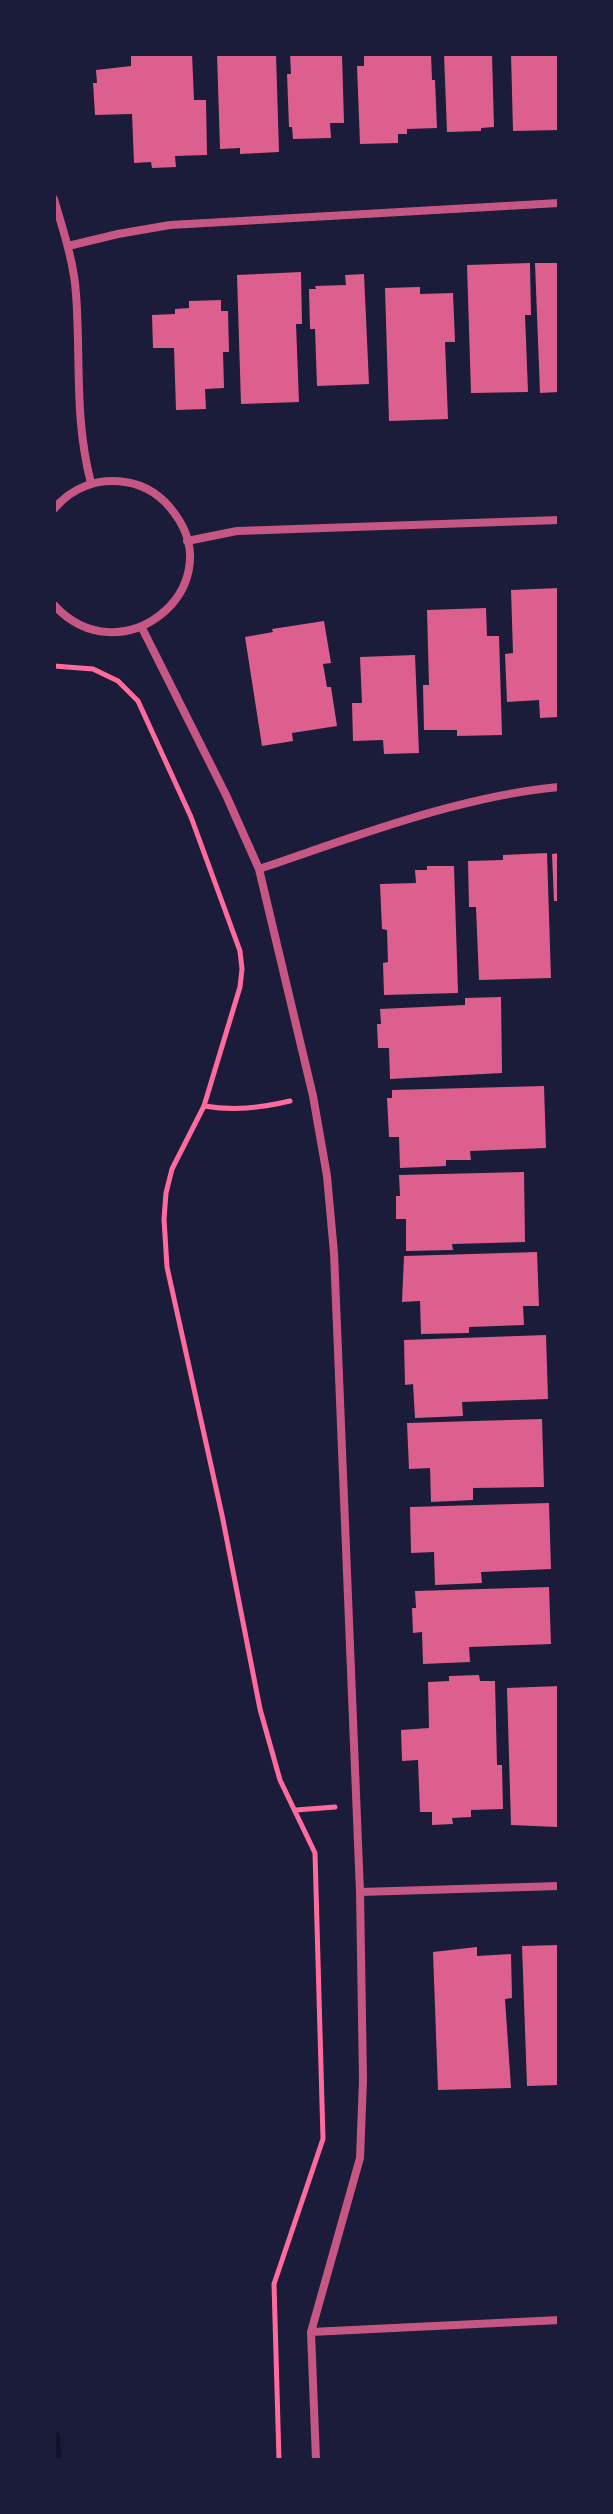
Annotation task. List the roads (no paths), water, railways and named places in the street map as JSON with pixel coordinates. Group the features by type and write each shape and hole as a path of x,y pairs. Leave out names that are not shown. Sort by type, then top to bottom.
{"street":[{"path":"54,199 68,246 76,292 78,414 91,483"},
{"path":"68,246 170,225 559,203"},
{"path":"54,509 72,491 91,483 111,480 132,483 152,491 168,504 180,521 187,541 189,562 185,583 175,602 160,617 142,628 122,633 101,633 81,627 54,605"},
{"path":"187,541 237,531 559,520"},
{"path":"142,628 226,795 259,869 313,1096 327,1176 334,1253 357,1805 363,2080 360,2158 311,2332 316,2460"},
{"path":"259,869 467,803 521,791 559,787"},
{"path":"360,1892 559,1886"},
{"path":"311,2332 559,2320"}],"waterway":[{"path":"54,2437 56,2460"}]}
